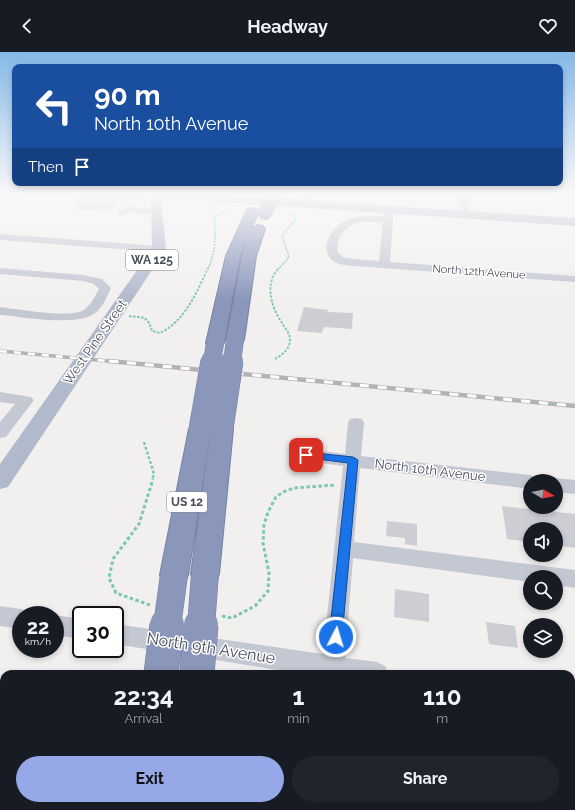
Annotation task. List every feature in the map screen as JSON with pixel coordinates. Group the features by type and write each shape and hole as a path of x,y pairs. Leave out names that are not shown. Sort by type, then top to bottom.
{"highway":[{"name":"US 12","path":"197,670 205,574 215,343 233,256 248,229"},
{"name":"US 12","path":"162,670 174,575 235,340 249,256 257,229"}],"main road":[{"name":"WA 125","path":"159,229 159,249"},
{"name":"West Pine Street","path":"0,481 159,249"}],"street":[{"name":"North 12th Avenue","path":"340,229 332,243 332,252 336,258 344,261 575,279"},
{"path":"384,265 387,229"},
{"path":"0,237 159,249"},
{"path":"0,271 98,281 105,288 102,295 88,312 75,317 0,311"},
{"path":"0,397 26,400 0,433"},
{"path":"333,670 356,423"},
{"name":"North 10th Avenue","path":"306,455 523,481"},
{"path":"563,486 575,487"},
{"path":"344,549 575,579"},
{"path":"0,616 12,618"},
{"name":"North 9th Avenue","path":"124,635 333,670"}],"building":[{"path":"304,307 328,310 327,312 353,313 352,329 324,327 322,333 297,331"},
{"path":"502,506 523,508 523,514 563,514 563,513 575,514 575,548 563,546 563,522 523,522 523,541 507,539"},
{"path":"387,521 417,524 417,546 405,544 405,538 386,536"},
{"path":"395,589 429,594 429,622 394,617"},
{"path":"486,622 515,626 518,648 489,644"}],"railway":[{"path":"0,351 119,362"},
{"path":"109,361 575,406"}],"route":[{"path":"306,455 353,460 336,637"}]}
